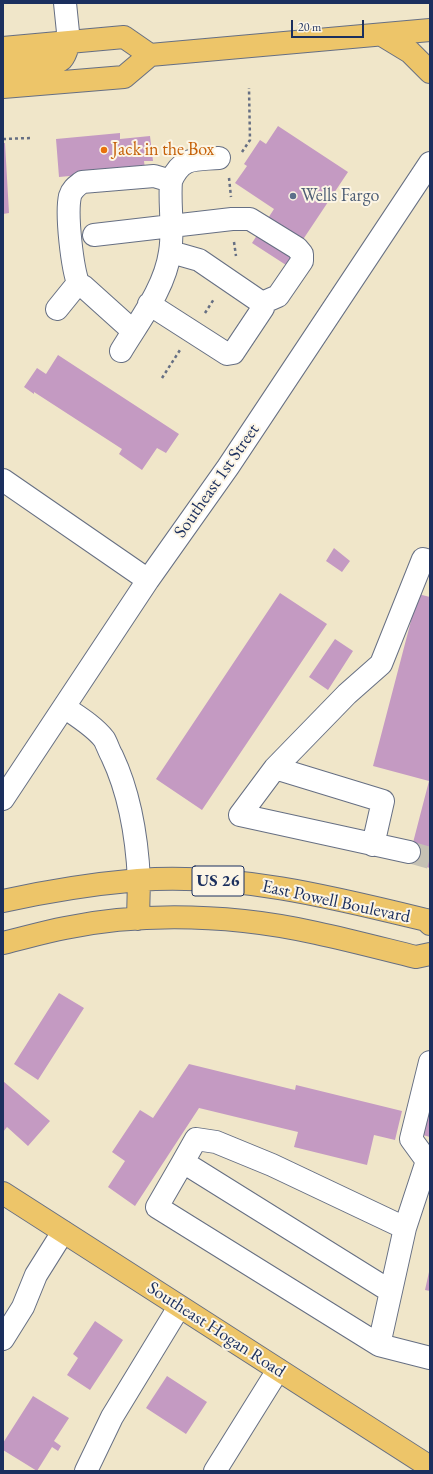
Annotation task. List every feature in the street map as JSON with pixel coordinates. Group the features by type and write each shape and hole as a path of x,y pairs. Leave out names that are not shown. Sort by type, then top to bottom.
{"main road":[{"path":"3,87 124,77 150,55 430,30"},
{"path":"382,35 410,52 430,72"},
{"path":"3,48 124,37 150,55"},
{"path":"3,69 54,64 62,59 66,54 69,42"},
{"path":"138,919 139,880"},
{"name":"East Powell Boulevard","path":"3,901 84,886 139,880 232,882 277,887 362,904 426,920 430,924"},
{"name":"East Powell Boulevard","path":"3,943 66,928 138,919 181,918 244,921 296,929 416,956 430,954"},
{"name":"Southeast Hogan Road","path":"3,1193 430,1467"}],"street":[{"path":"65,3 69,42"},
{"path":"121,351 149,304 165,272 171,252 171,181 176,171 189,160 219,158"},
{"name":"Southeast 1st Street","path":"3,799 148,580 228,467 430,163"},
{"path":"79,286 74,273 70,225 70,196 75,187 82,182 154,176 171,181"},
{"path":"94,235 232,219 250,219 297,248 302,254 302,262 278,296 262,303"},
{"path":"171,252 199,260 262,303"},
{"path":"57,309 74,288 83,286 133,331"},
{"path":"149,304 227,354 233,353 263,308 262,303"},
{"path":"3,480 148,580"},
{"path":"409,852 240,815 276,768 346,694 381,664 423,559 430,561"},
{"path":"64,707 85,722 104,740 118,768 131,814 138,858 139,880"},
{"path":"276,768 383,801 373,845"},
{"path":"379,1345 405,1228 426,1161 411,1139 430,1062"},
{"path":"405,1228 272,1165 216,1142 196,1139 157,1207 379,1345 430,1358"},
{"path":"183,1162 390,1292"},
{"path":"3,1339 23,1307 36,1275 63,1232"},
{"path":"86,1471 112,1416 179,1307"},
{"path":"215,1471 278,1370"}],"path":[{"path":"249,88 251,122"},
{"path":"3,139 32,138"}],"building":[{"name":"Wells Fargo","path":"278,126 348,172 286,265 252,243 274,209 235,183 247,166 244,164 260,140 266,144"},
{"name":"Jack in the Box","path":"120,133 120,139 150,136 153,161 144,161 145,169 59,177 56,139"},
{"path":"3,143 5,143 9,213 3,214"},
{"path":"58,355 179,434 166,453 157,448 142,470 119,454 122,449 24,387 37,368 46,374"},
{"path":"334,548 350,561 342,572 326,561"},
{"path":"280,593 327,624 202,810 156,779"},
{"path":"418,594 430,597 430,868 408,862 429,781 373,766"},
{"path":"335,639 353,651 328,690 309,677"},
{"path":"59,993 84,1008 38,1080 14,1064"},
{"path":"189,1064 295,1090 296,1085 402,1111 395,1140 374,1135 367,1165 294,1147 298,1132 199,1108 135,1206 108,1187 125,1161 112,1152 140,1110 153,1118"},
{"path":"430,1077 430,1137 415,1133"},
{"path":"3,1081 50,1121 28,1146 7,1127 3,1132"},
{"path":"430,1272 430,1291 425,1290"},
{"path":"95,1321 123,1340 90,1390 67,1375 78,1358 73,1354"},
{"path":"167,1376 207,1402 186,1434 146,1408"},
{"path":"33,1396 69,1418 54,1441 61,1446 58,1451 52,1447 37,1471 3,1450 3,1443"}],"tunnel":[{"path":"409,852 430,858"}],"place":[{"name":"Jack in the Box","path":"104,150"},
{"name":"Wells Fargo","path":"293,196"}]}
